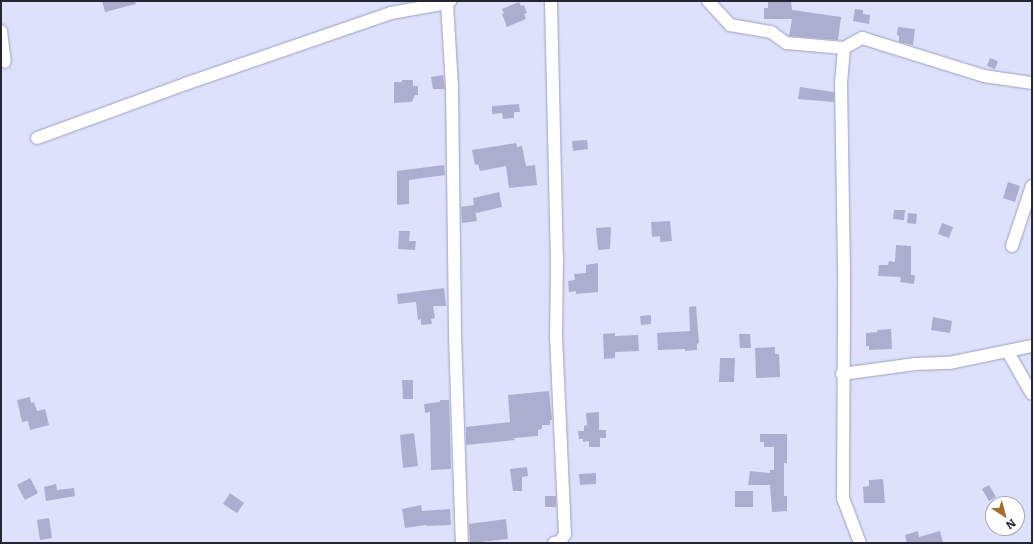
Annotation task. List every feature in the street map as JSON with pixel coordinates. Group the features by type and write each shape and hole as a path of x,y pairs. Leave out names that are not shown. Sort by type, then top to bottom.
{"street":[{"path":"551,1 558,258 556,336 565,534 560,542 554,543"},
{"path":"708,1 730,25 771,32 786,43 844,48 862,38 984,76 1032,83"},
{"path":"37,138 184,84 391,13 449,2 456,282 455,336 462,543"},
{"path":"1,31 5,62"},
{"path":"844,48 841,83 844,271 842,374 843,498 860,543"},
{"path":"1012,246 1032,186"},
{"path":"842,374 915,364 948,363 1032,346"},
{"path":"1008,352 1032,394"}],"building":[{"path":"102,1 135,1 136,4 105,12"},
{"path":"768,1 791,1 792,10 841,17 838,40 789,36 792,19 764,19 764,8 768,8"},
{"path":"519,2 521,6 524,5 527,13 524,14 526,19 507,27 502,14 504,14 502,9"},
{"path":"855,9 863,10 863,14 870,15 869,24 853,21"},
{"path":"898,27 915,29 913,45 899,42 899,36 897,35"},
{"path":"990,58 998,61 995,69 987,66"},
{"path":"443,75 445,89 433,89 431,77"},
{"path":"402,80 413,80 413,86 418,86 418,95 415,95 412,102 394,103 394,82 402,82"},
{"path":"800,87 834,92 834,102 798,99"},
{"path":"519,104 520,112 514,112 514,118 503,119 502,113 492,114 492,106"},
{"path":"587,140 588,149 573,151 572,141"},
{"path":"516,143 517,147 522,146 526,166 535,165 537,185 509,188 506,166 480,171 478,164 475,165 472,150"},
{"path":"444,165 445,175 409,180 409,204 397,205 397,171"},
{"path":"1008,182 1020,186 1015,202 1003,198"},
{"path":"499,192 502,207 476,213 475,210 477,221 462,223 461,207 474,205 473,198"},
{"path":"894,210 905,210 904,220 893,219"},
{"path":"908,213 917,214 916,224 907,223"},
{"path":"670,221 672,241 660,242 660,236 652,237 651,222"},
{"path":"942,223 953,227 949,238 938,234"},
{"path":"611,227 610,249 598,250 596,228"},
{"path":"399,231 410,231 409,241 416,241 415,250 398,249"},
{"path":"896,245 911,246 911,275 915,275 914,284 900,282 901,277 878,276 879,265 888,265 889,261 895,262"},
{"path":"598,263 598,292 576,294 576,291 569,292 568,281 575,280 574,274 586,273 586,265"},
{"path":"444,288 446,306 433,306 435,318 431,319 432,324 421,325 421,319 418,320 416,302 398,304 397,294"},
{"path":"696,306 699,343 697,344 697,350 658,350 657,333 690,331 689,307"},
{"path":"651,315 651,324 641,325 640,316"},
{"path":"933,317 952,321 950,333 931,330"},
{"path":"891,329 892,349 869,350 869,346 866,346 866,333 877,332 877,330"},
{"path":"615,333 615,336 638,335 639,351 615,352 615,358 604,359 603,334"},
{"path":"739,334 750,334 751,348 740,348"},
{"path":"775,347 775,354 779,354 780,377 756,378 755,348"},
{"path":"720,358 735,358 734,382 719,382"},
{"path":"402,380 413,380 413,399 403,399"},
{"path":"549,391 552,420 550,420 550,425 542,425 542,429 538,430 538,436 466,445 466,427 510,422 508,395"},
{"path":"30,397 31,403 34,402 37,411 45,409 49,425 30,430 28,421 22,422 17,400"},
{"path":"440,400 449,400 451,469 431,470 430,412 425,413 424,404 440,402"},
{"path":"599,412 599,430 606,430 606,438 600,438 600,447 589,447 589,441 583,442 583,439 579,439 578,431 584,431 584,426 587,425 586,413"},
{"path":"414,433 418,466 403,468 400,435"},
{"path":"760,434 787,434 787,463 784,463 784,496 787,496 787,511 772,512 770,485 748,485 750,471 770,473 770,470 774,470 774,447 764,447 764,442 760,442"},
{"path":"527,467 528,476 522,477 522,491 513,491 510,469"},
{"path":"596,473 596,484 580,485 579,474"},
{"path":"30,478 38,493 25,500 17,485"},
{"path":"883,479 885,503 864,503 863,487 869,486 869,480"},
{"path":"56,484 57,490 74,488 75,496 46,501 44,487"},
{"path":"989,485 995,496 986,496 982,489"},
{"path":"735,491 753,491 753,507 735,507"},
{"path":"230,493 244,503 237,513 223,504"},
{"path":"545,496 556,496 556,507 545,507"},
{"path":"421,505 422,511 450,509 451,525 426,525 405,528 402,509"},
{"path":"49,518 52,538 40,540 37,520"},
{"path":"506,519 508,539 470,543 469,524"},
{"path":"918,531 919,537 940,531 943,543 907,543 905,535"}]}
